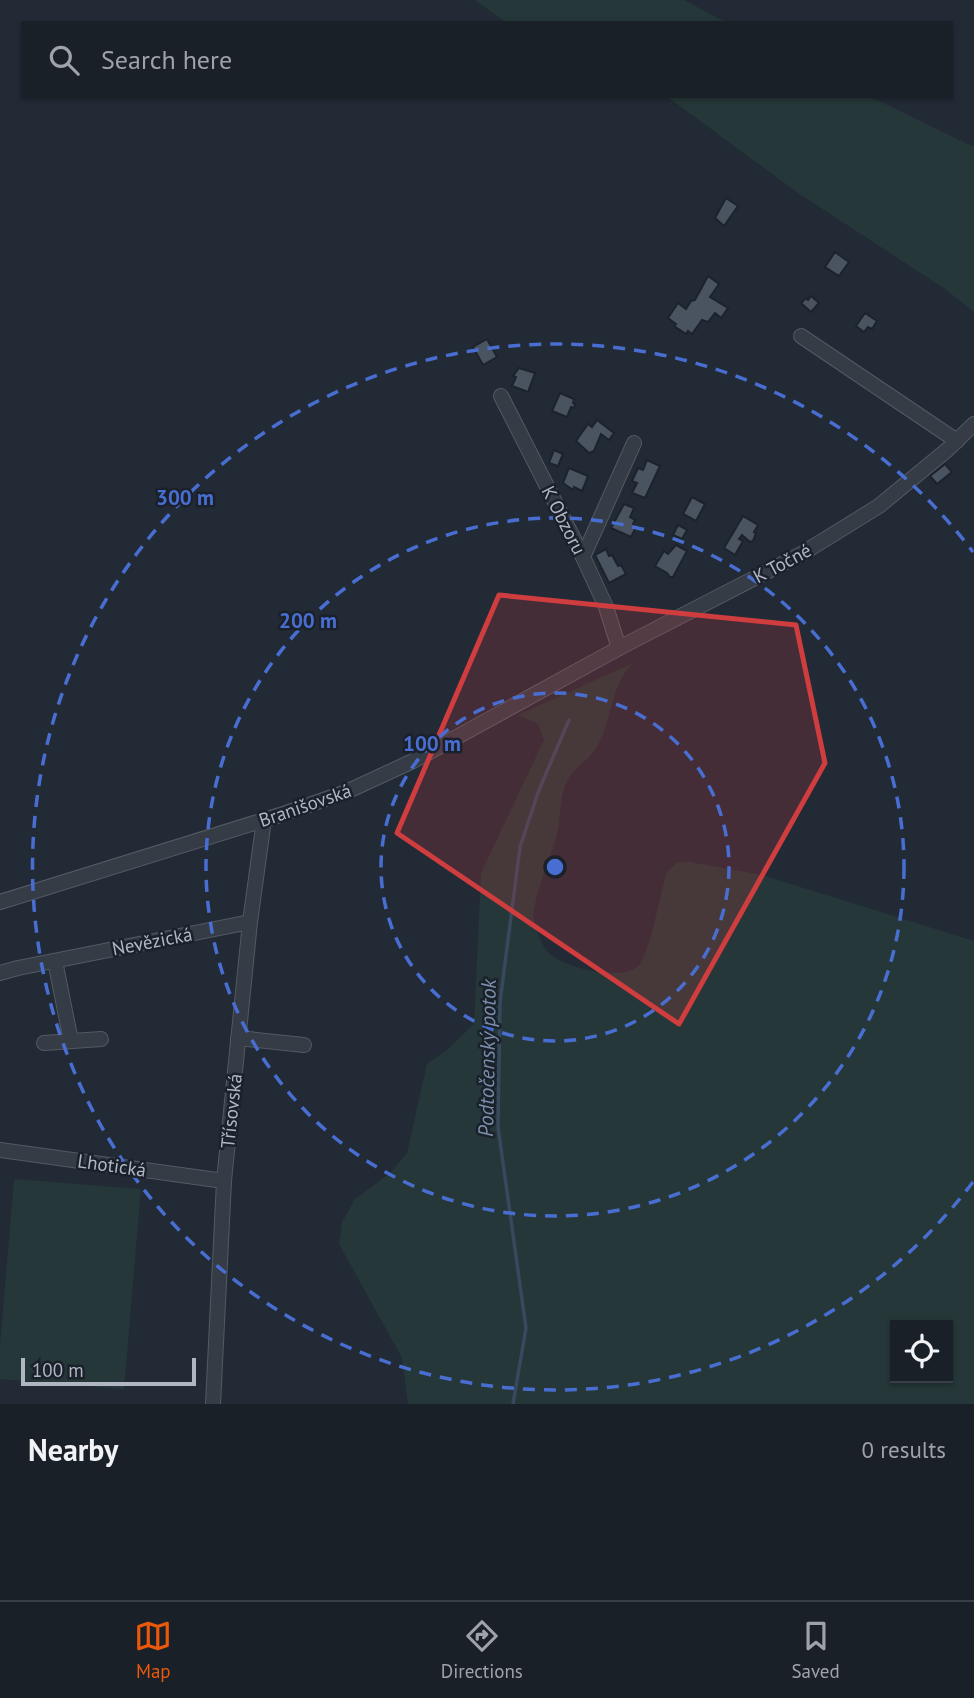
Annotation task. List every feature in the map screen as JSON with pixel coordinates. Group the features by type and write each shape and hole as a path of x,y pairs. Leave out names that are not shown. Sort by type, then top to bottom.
{"street":[{"path":"801,336 957,441"},
{"name":"K Obzoru","path":"501,396 583,557 606,607 619,648"},
{"name":"K Točné","path":"592,663 803,553 879,506 974,424"},
{"path":"583,557 634,443"},
{"name":"Branišovská","path":"0,902 346,792 413,761 592,663"},
{"name":"Třísovská","path":"213,1404 224,1181 250,922 264,820"},
{"name":"Nevězická","path":"0,973 250,922"},
{"path":"55,961 71,1041"},
{"path":"238,1038 304,1045"},
{"path":"44,1042 101,1040"},
{"name":"Lhotická","path":"0,1150 224,1181"}],"highlighted area":[{"path":"499,595 796,625 825,763 679,1024 397,833"}],"shaded area":[{"path":"475,0 684,0 723,21 504,21"},
{"path":"669,98 873,98 974,147 974,312 945,289 798,193"},
{"path":"633,663 620,681 598,745 572,774 563,792 558,832 534,912 535,925 542,942 550,954 558,959 582,968 609,973 632,970 640,964 652,933 667,872 678,862 762,875 974,941 974,1404 408,1404 402,1358 339,1244 342,1222 355,1199 390,1173 407,1153 427,1064 447,1050 474,1024 481,873 544,740 538,724 518,715"},
{"path":"14,1179 141,1189 124,1389 0,1379 0,1346"}],"building":[{"path":"726,198 738,206 724,226 715,218"},
{"path":"835,252 849,262 839,276 825,267"},
{"path":"708,276 719,284 710,297 728,308 721,318 715,313 708,322 702,320 692,334 688,331 686,334 668,318 678,303 686,309 691,301 695,300"},
{"path":"811,296 819,303 811,312 801,303"},
{"path":"865,313 877,321 872,329 868,327 864,332 856,326"},
{"path":"487,339 497,357 483,365 473,347"},
{"path":"519,368 535,373 528,392 512,386 516,377 513,376"},
{"path":"560,393 574,399 574,408 571,407 567,417 552,411"},
{"path":"597,420 614,433 609,440 601,434 594,451 589,453 576,441 588,424 592,427"},
{"path":"554,450 563,454 558,466 549,463"},
{"path":"647,460 660,466 645,498 632,493 637,483 632,481 638,468 643,470"},
{"path":"945,464 952,472 937,484 930,476"},
{"path":"569,468 588,476 582,491 574,487 573,490 563,483"},
{"path":"692,497 705,504 696,521 683,514"},
{"path":"624,504 634,508 630,517 635,520 633,524 636,527 631,537 611,528"},
{"path":"743,516 758,525 753,541 750,542 742,535 739,539 743,541 735,555 724,548"},
{"path":"678,525 687,530 682,539 673,535"},
{"path":"676,545 687,551 673,577 670,577 655,566 664,551 668,554"},
{"path":"606,549 626,574 609,583 595,555"}],"waterway":[{"name":"Podtočenský potok","path":"513,1404 526,1328 498,1127 500,1002 520,847 539,790 569,720"}]}
